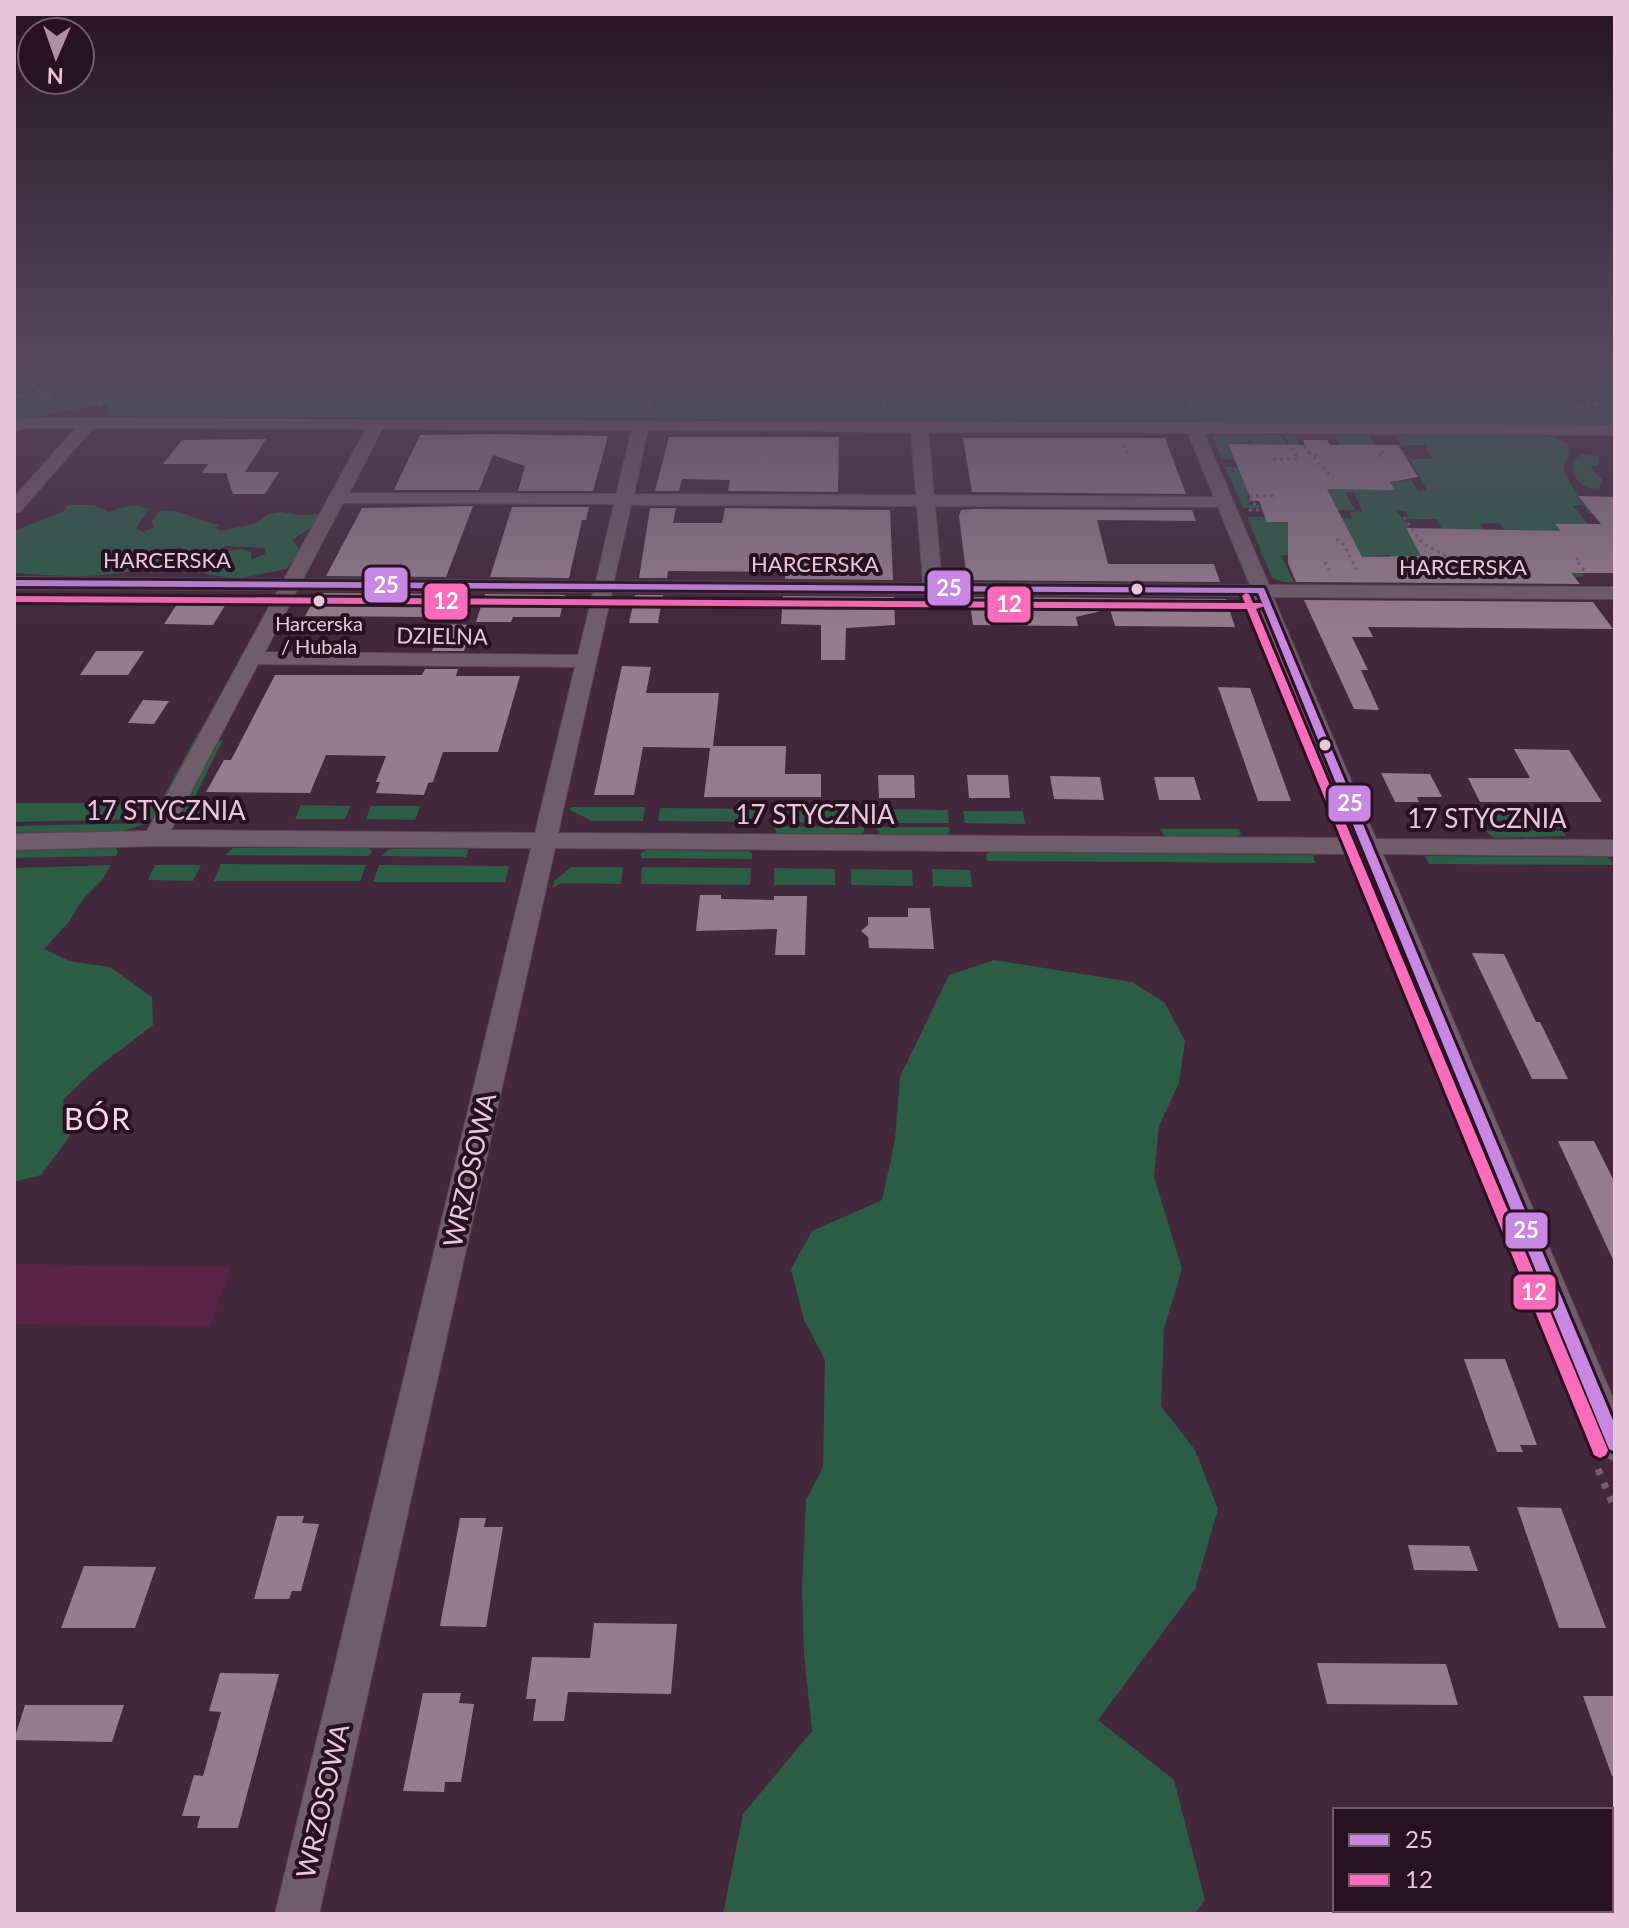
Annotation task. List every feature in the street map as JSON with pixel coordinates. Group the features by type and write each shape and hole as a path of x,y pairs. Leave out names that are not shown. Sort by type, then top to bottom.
{"street":[{"path":"14,508 64,451"},
{"path":"155,838 362,451"},
{"name":"WRZOSOWA","path":"297,1914 635,451"},
{"path":"921,451 933,588"},
{"path":"1203,451 1615,1444"},
{"path":"337,498 1224,502"},
{"name":"HARCERSKA","path":"14,583 1615,593"},
{"name":"DZIELNA","path":"250,658 584,661"},
{"name":"17 STYCZNIA","path":"14,842 155,838 1615,848"}],"path":[{"path":"1273,459 1298,459 1293,451"},
{"path":"1313,456 1333,478"},
{"path":"1256,504 1252,504 1248,496 1273,496 1275,500"},
{"path":"1404,517 1437,558"},
{"path":"1336,539 1344,545 1360,574 1367,574"},
{"path":"1432,554 1448,557 1458,573 1457,577"}],"shaded area":[{"path":"14,1264 231,1267 210,1327 14,1324"}],"green space":[{"path":"1219,451 1230,451 1233,457 1241,460 1222,459"},
{"path":"1255,451 1275,451 1300,460 1294,451 1303,451 1310,464 1364,486 1343,451 1366,451 1383,482 1411,480 1418,491 1427,490 1405,453 1410,459 1432,459 1428,451 1569,451 1563,469 1582,504 1615,504 1604,514 1589,513 1583,505 1573,506 1588,524 1564,549 1584,576 1572,578 1499,523 1480,524 1489,538 1444,532 1436,519 1408,521 1406,511 1397,511 1429,556 1418,556 1422,565 1393,559 1389,555 1375,556 1334,582 1306,582 1303,556 1281,555 1294,582 1283,582 1272,578 1247,517 1352,518 1350,512 1362,511 1354,492 1345,493 1355,510 1308,510 1278,496 1247,495 1250,505 1260,505 1261,508 1243,508 1225,467 1262,467"},
{"path":"1581,454 1598,456 1598,465 1591,466 1602,479 1599,488 1583,485 1573,473 1573,461"},
{"path":"68,505 93,505 109,512 140,506 149,510 136,528 143,532 154,527 152,521 159,511 175,512 220,525 214,528 221,531 257,523 269,514 320,514 313,526 292,540 301,551 286,569 237,579 202,573 203,566 216,560 222,552 241,549 251,552 251,560 265,554 265,548 225,546 191,565 185,560 188,553 179,547 152,565 115,574 14,573 14,531 64,511"},
{"path":"199,731 202,734 153,819 14,822 14,803 160,803"},
{"path":"223,740 191,805 240,805 234,818 178,819 216,742"},
{"path":"301,805 351,806 345,819 295,819"},
{"path":"371,806 420,806 415,820 366,819"},
{"path":"571,807 645,807 643,821 592,821 570,810"},
{"path":"660,808 763,809 762,822 658,821"},
{"path":"879,809 948,810 949,823 879,823"},
{"path":"780,810 863,810 863,823 779,822"},
{"path":"963,811 1023,811 1025,824 965,823"},
{"path":"1481,814 1553,815 1561,828 1487,827"},
{"path":"148,823 123,831 14,833 14,826"},
{"path":"774,826 864,827 864,832 860,835 777,834"},
{"path":"875,827 949,827 950,832 946,835 880,834"},
{"path":"1159,829 1239,829 1241,834 1237,837 1165,836"},
{"path":"1485,831 1563,831 1566,836 1494,838"},
{"path":"116,848 116,856 14,858 15,851"},
{"path":"233,848 369,848 372,851 369,856 225,855"},
{"path":"389,849 469,849 466,857 382,856"},
{"path":"646,850 748,851 752,859 641,858 641,853"},
{"path":"990,852 1313,855 1315,863 987,861 986,855"},
{"path":"1425,856 1607,857 1615,865 1429,864"},
{"path":"221,864 366,865 360,881 214,881"},
{"path":"111,865 69,922 44,949 69,961 110,967 152,997 153,1025 93,1071 63,1100 70,1136 41,1175 14,1182 14,868"},
{"path":"155,865 201,865 193,881 148,880"},
{"path":"379,865 509,866 505,882 373,882"},
{"path":"572,867 623,867 621,884 562,883 552,888 555,880"},
{"path":"642,867 751,868 750,885 641,884"},
{"path":"774,868 835,869 835,885 774,885"},
{"path":"851,869 912,870 913,886 851,885"},
{"path":"932,869 970,870 972,887 933,886"},
{"path":"994,960 1132,982 1165,1003 1185,1041 1179,1083 1159,1126 1154,1177 1182,1269 1164,1329 1161,1406 1195,1450 1218,1509 1195,1589 1098,1720 1174,1780 1205,1900 1194,1914 723,1914 743,1814 812,1731 804,1653 802,1588 806,1500 823,1467 825,1360 804,1320 791,1269 812,1231 882,1200 895,1140 900,1077 949,975"}],"building":[{"path":"173,451 258,451 245,472 279,472 265,494 233,494 226,473 202,473 208,464 163,464"},
{"path":"412,451 604,451 593,491 518,491 525,466 493,455 479,490 394,490"},
{"path":"665,451 839,451 838,492 728,491 730,480 682,479 679,491 655,491"},
{"path":"965,451 1170,451 1186,494 972,492"},
{"path":"1231,451 1402,451 1418,477 1390,482 1395,490 1327,489 1362,557 1421,556 1406,528 1561,531 1555,524 1601,524 1578,496 1615,497 1615,573 1571,573 1580,584 1296,582 1288,563 1288,522 1267,522 1259,501 1252,501"},
{"path":"473,506 446,577 326,576 362,508"},
{"path":"512,507 589,507 586,520 582,520 569,578 490,577"},
{"path":"650,508 676,508 673,523 722,523 725,508 890,510 893,580 785,579 785,572 668,571 667,578 639,578"},
{"path":"961,510 1192,510 1196,521 1097,520 1108,564 1214,564 1220,582 967,580 959,516"},
{"path":"318,593 440,594 431,617 305,616"},
{"path":"485,594 565,595 560,617 513,617 511,622 476,622"},
{"path":"635,595 663,595 658,623 629,623"},
{"path":"783,596 894,597 895,625 846,628 845,660 821,660 821,625 781,624"},
{"path":"969,597 1226,599 1235,627 1115,626 1110,609 1076,617 1078,626 973,625"},
{"path":"181,598 229,599 213,625 164,624"},
{"path":"1304,600 1593,602 1613,629 1368,627 1373,637 1352,637 1368,670 1361,670 1379,710 1354,709"},
{"path":"442,624 473,625 464,651 432,651"},
{"path":"96,651 144,651 128,675 80,675"},
{"path":"622,666 651,667 646,693 719,693 713,746 786,746 785,774 821,774 821,797 704,797 710,748 643,747 634,795 594,795"},
{"path":"425,669 458,669 456,676 520,676 498,752 443,752 433,782 428,783 424,795 376,793 380,782 376,782 386,756 326,755 310,793 206,792 224,760 231,760 275,675 422,675"},
{"path":"1218,687 1250,688 1291,801 1258,801"},
{"path":"143,700 169,701 154,724 128,723"},
{"path":"1514,749 1569,750 1602,802 1480,802 1468,778 1530,778"},
{"path":"1381,773 1430,774 1442,797 1417,797 1419,802 1395,802"},
{"path":"878,775 914,775 915,798 879,798"},
{"path":"967,775 1008,775 1010,798 969,798"},
{"path":"1050,776 1100,777 1104,800 1054,799"},
{"path":"1154,777 1194,777 1201,800 1159,800"},
{"path":"700,895 721,895 721,899 774,900 774,896 807,896 805,955 775,955 777,929 696,931"},
{"path":"908,908 930,908 934,949 869,948 868,937 861,931 868,925 868,917 908,917"},
{"path":"1472,953 1504,954 1536,1022 1540,1022 1568,1079 1532,1079"},
{"path":"1558,1141 1594,1141 1615,1183 1615,1264"},
{"path":"1464,1359 1505,1359 1537,1445 1520,1445 1523,1452 1497,1452"},
{"path":"1517,1507 1561,1508 1606,1628 1559,1628"},
{"path":"277,1516 304,1516 302,1523 319,1524 301,1591 292,1591 289,1599 254,1599"},
{"path":"460,1518 486,1518 484,1527 503,1527 486,1627 440,1626"},
{"path":"1408,1545 1469,1546 1478,1571 1414,1570"},
{"path":"84,1566 156,1567 135,1628 61,1628"},
{"path":"594,1623 677,1624 671,1694 568,1692 564,1721 533,1721 536,1699 526,1699 532,1657 590,1658"},
{"path":"1317,1663 1446,1664 1458,1705 1327,1704"},
{"path":"220,1673 279,1674 238,1828 197,1828 200,1816 182,1816 194,1775 203,1776 221,1712 209,1711"},
{"path":"423,1693 461,1693 459,1703 474,1704 461,1782 445,1782 444,1792 403,1791"},
{"path":"1583,1696 1615,1696 1615,1776 1612,1776"},
{"path":"25,1705 124,1705 112,1742 14,1740"}],"transit line":[{"name":"25","path":"14,583 1261,590"},
{"name":"25","path":"1261,590 1615,1444"},
{"name":"12","path":"1246,596 1600,1450"},
{"name":"12","path":"14,599 1261,606"}],"place":[{"name":"Harcerska / Hubala","path":"319,601"}],"district":[{"name":"BÓR","path":"98,1120"}]}
